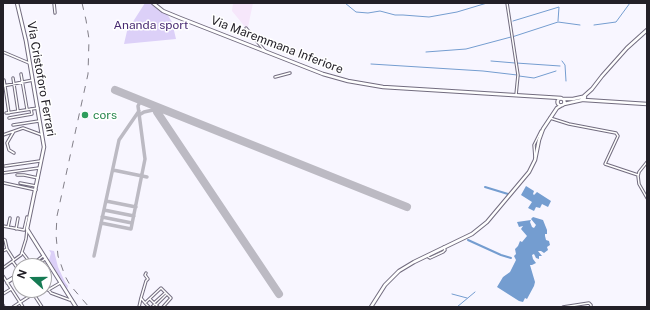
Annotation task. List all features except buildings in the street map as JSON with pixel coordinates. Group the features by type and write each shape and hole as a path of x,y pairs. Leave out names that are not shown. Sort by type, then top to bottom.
{"main road":[{"name":"Via Cristoforo Ferrari","path":"17,3 30,63 44,149 28,229"},
{"name":"Via Maremmana Inferiore","path":"152,3 166,12 265,51 330,76 358,84 562,99 584,99"},
{"path":"584,99 626,49 647,30"},
{"name":"Via Maremmana Inferiore","path":"543,97 554,100 560,104"},
{"path":"560,104 558,100 562,99"},
{"path":"371,307 381,290 395,275 414,262 472,234 487,222 527,175 534,163 540,138 562,99"},
{"path":"560,104 584,99 647,104"},
{"path":"28,229 30,235 76,307"}],"street":[{"path":"54,3 55,13"},
{"path":"508,3 518,76 516,95"},
{"path":"246,28 265,51"},
{"path":"3,52 30,63"},
{"path":"276,77 290,73"},
{"path":"21,74 27,109"},
{"path":"13,78 18,111"},
{"path":"4,80 9,112"},
{"path":"4,86 33,80"},
{"path":"511,95 514,94 517,89"},
{"path":"517,89 519,94 522,96"},
{"path":"6,113 38,108"},
{"path":"9,118 32,114 31,109"},
{"path":"550,118 618,134 605,164 638,175"},
{"path":"13,125 40,120"},
{"path":"534,163 534,149 537,139 546,125"},
{"path":"3,136 18,129 25,128 42,135"},
{"path":"3,143 7,142 14,131"},
{"path":"7,142 9,150 14,153"},
{"path":"5,166 42,161"},
{"path":"647,162 638,175 639,184 647,198"},
{"path":"3,173 40,168"},
{"path":"17,175 24,174 38,178"},
{"path":"4,183 36,190"},
{"path":"20,183 36,186"},
{"path":"8,227 10,218"},
{"path":"16,229 18,218"},
{"path":"3,226 24,230 27,218"},
{"path":"18,258 22,252 28,229"},
{"path":"26,238 30,235"},
{"path":"3,239 5,240 7,249 12,258"},
{"path":"3,252 7,249"},
{"path":"22,252 26,258"},
{"path":"3,268 12,262"},
{"path":"139,307 146,281 148,279 145,275 146,273"},
{"path":"3,276 23,307"},
{"path":"7,282 12,279"},
{"path":"52,288 61,282"},
{"path":"145,303 161,288 171,298 163,307"},
{"path":"3,294 11,289"},
{"path":"52,293 71,299"},
{"path":"153,305 166,293"},
{"path":"154,295 165,305"},
{"path":"13,307 27,298"},
{"path":"36,298 42,307"},
{"path":"141,298 145,303 158,307"},
{"path":"150,299 153,305"},
{"path":"563,307 589,303 592,305 591,307"}],"shaded area":[{"path":"233,3 253,3 248,27 246,28 232,11"}],"green space":[{"name":"Ananda sport","path":"145,3 151,3 167,14 172,22 176,39 124,44 127,31"},
{"path":"49,250 54,251 58,267 68,286 67,289 52,265 52,258 50,258 51,253"}],"water":[{"path":"526,186 534,191 534,195 537,192 551,201 548,207 542,204 540,208 536,207 534,211 528,208 532,202 521,195"},
{"path":"533,217 543,220 547,230 547,234 545,234 546,240 549,241 550,245 547,247 548,250 544,253 538,251 542,256 539,256 539,259 536,258 534,254 532,255 536,263 530,265 535,282 527,299 525,298 523,302 497,287 503,277 510,272 516,260 514,256 516,254 515,249 520,241 522,242 527,236 521,229 523,226 519,227 517,222 531,220 530,222 534,228 536,225 531,219"}],"waterway":[{"path":"345,3 356,12 368,13 380,11 395,15 429,17 457,12 487,3"},
{"path":"594,25 616,22 630,3"},
{"path":"513,21 559,7 558,21"},
{"path":"512,37 558,22 580,25"},
{"path":"426,52 466,49 511,37"},
{"path":"491,61 515,63"},
{"path":"562,61 565,65 566,81"},
{"path":"516,63 560,66"},
{"path":"371,64 483,71 517,75"},
{"path":"519,76 534,78 556,71"},
{"path":"485,187 508,194"},
{"path":"468,240 511,258"},
{"path":"457,307 475,292"},
{"path":"452,294 467,298"}],"taxiway":[{"path":"101,223 131,229 145,159 138,106 141,100"},
{"path":"139,115 153,110 157,112"},
{"path":"94,256 119,140 139,111"},
{"path":"113,170 147,177"},
{"path":"106,201 136,207"},
{"path":"104,210 134,216"},
{"path":"102,217 132,223"}],"runway":[{"path":"115,90 407,207"},
{"path":"157,112 279,294"}],"railway":[{"path":"82,3 89,39 88,74 57,216 56,235 58,256 65,276 70,285 89,307"}],"place":[{"name":"cors","path":"85,115"}]}
